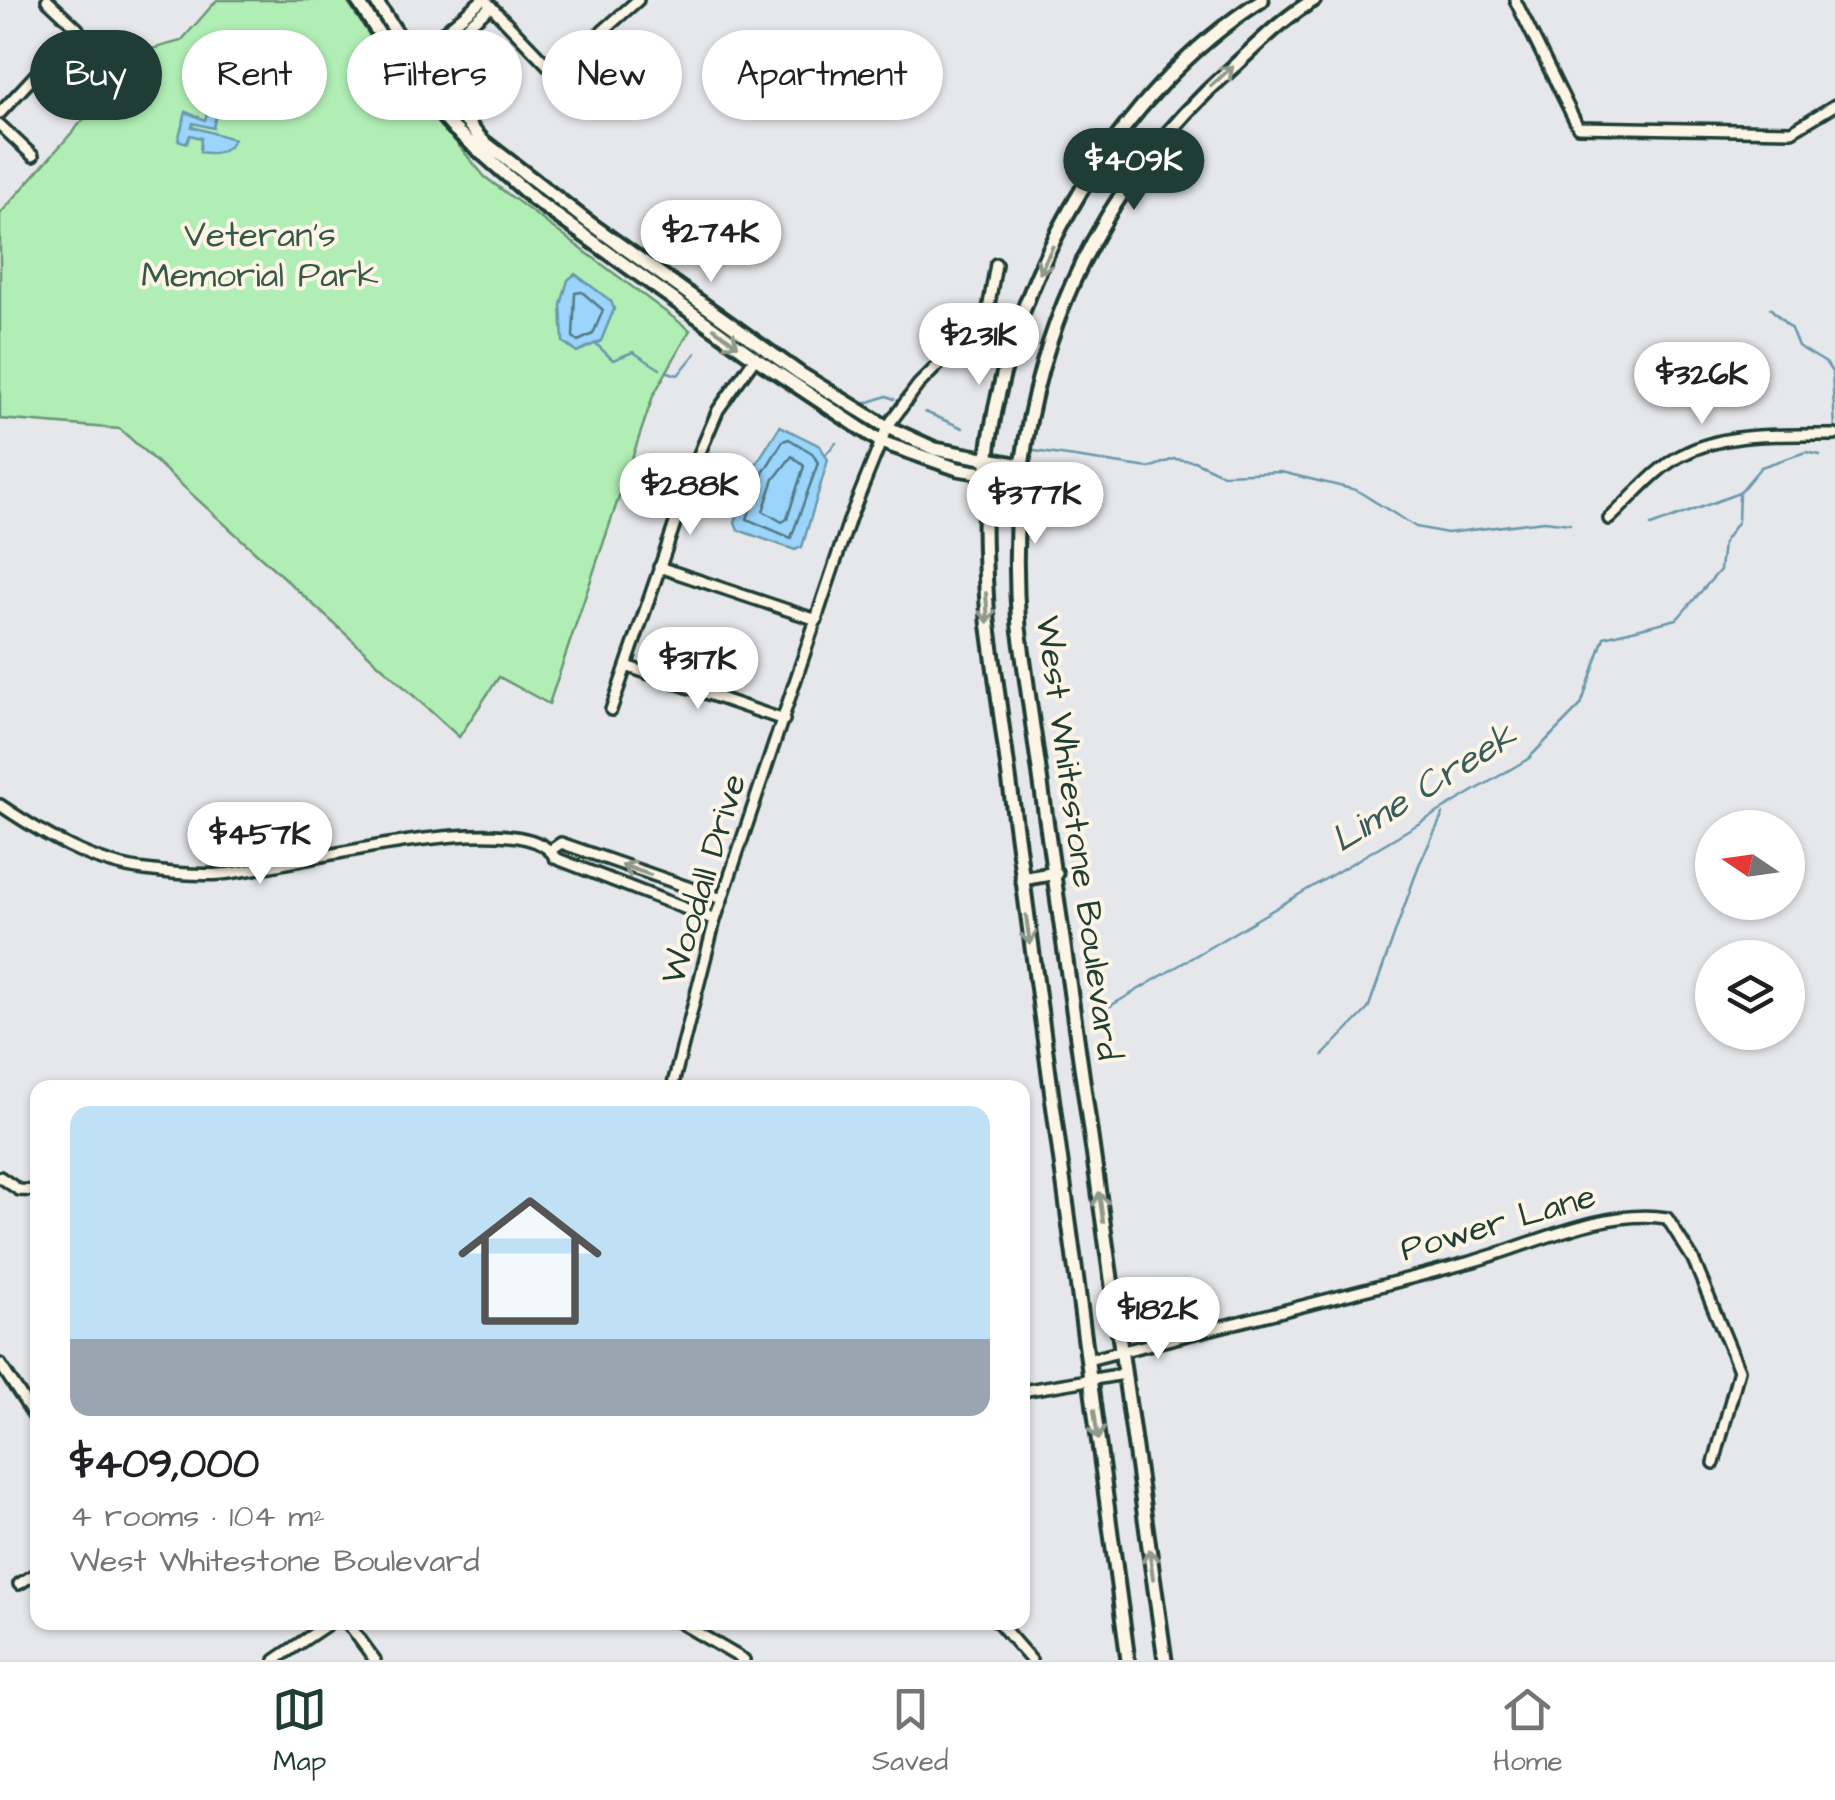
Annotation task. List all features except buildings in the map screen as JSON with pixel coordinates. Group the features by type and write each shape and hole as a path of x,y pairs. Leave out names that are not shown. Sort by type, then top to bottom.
{"main road":[{"path":"357,0 377,30"},
{"path":"374,0 394,30"},
{"name":"West Whitestone Boulevard","path":"1128,1660 988,621 983,548 986,475 1000,388 1018,326 1070,212 1158,89 1207,40 1262,0"},
{"name":"West Whitestone Boulevard","path":"1165,1660 1056,873 1018,628 1014,571 1019,472 1038,372 1054,325 1081,264 1114,205 1158,143 1208,88 1314,0"},
{"path":"446,120 505,177 754,358 881,442 986,475 1019,472"},
{"path":"465,120 483,141 518,170 799,374 886,427 935,449 988,460 1019,472"},
{"path":"1022,879 1056,873"}],"street":[{"path":"0,113 78,29 47,0"},
{"path":"453,30 486,2 554,73 638,0"},
{"path":"1516,0 1578,127 1792,132 1835,105"},
{"path":"0,125 33,156"},
{"name":"Woodall Drive","path":"674,1080 722,900 886,427 918,385 986,316 996,264"},
{"path":"610,710 718,410 754,358"},
{"path":"1610,519 1678,456 1718,441 1835,435"},
{"path":"659,567 817,620"},
{"path":"626,666 784,720"},
{"path":"0,805 52,840 142,870 222,874 438,836 478,835 551,850 560,843 722,900"},
{"path":"551,850 555,858 716,920"},
{"path":"0,1176 19,1190 30,1191"},
{"name":"Power Lane","path":"1087,1360 1643,1214 1667,1218 1693,1259 1739,1370 1714,1463"},
{"path":"0,1364 30,1410"},
{"path":"1030,1389 1124,1374"},
{"path":"19,1584 30,1577"},
{"path":"275,1660 318,1630"},
{"path":"352,1630 375,1660"},
{"path":"693,1630 744,1660"},
{"path":"1005,1630 1030,1660"}],"green space":[{"name":"Veteran's Memorial Park","path":"217,0 346,0 366,30 347,30 347,120 438,120 485,177 690,330 653,396 549,704 499,677 459,737 120,429 0,419 0,214 83,120 162,120 162,46 182,40 182,120 327,120 327,30 191,30"}],"water":[{"path":"184,120 215,120 213,128 193,123 192,127 234,139 224,150 211,153 200,152 201,138 190,135 187,143 178,140"},
{"path":"575,274 611,301 614,309 601,341 577,352 563,342 561,305 568,280"},
{"path":"780,426 820,446 828,460 802,547 795,550 738,530 735,522 753,469"}],"waterway":[{"path":"1770,308 1791,329 1798,346 1826,363 1832,372 1835,428"},
{"path":"596,344 613,360 633,352 660,369"},
{"path":"668,372 678,375 696,353"},
{"path":"866,403 887,396 894,399"},
{"path":"925,412 963,428"},
{"path":"825,455 836,443"},
{"path":"1034,451 1149,468 1174,459 1194,461 1222,474 1281,472 1356,490 1416,527 1447,533 1544,521 1570,524"},
{"name":"Lime Creek","path":"1107,1008 1528,759 1581,705 1604,637 1677,619 1720,570 1723,543 1738,521 1739,493 1761,467 1806,452 1820,455"},
{"path":"1651,526 1739,493"},
{"path":"1323,1055 1368,1009 1419,865 1443,814"}]}
